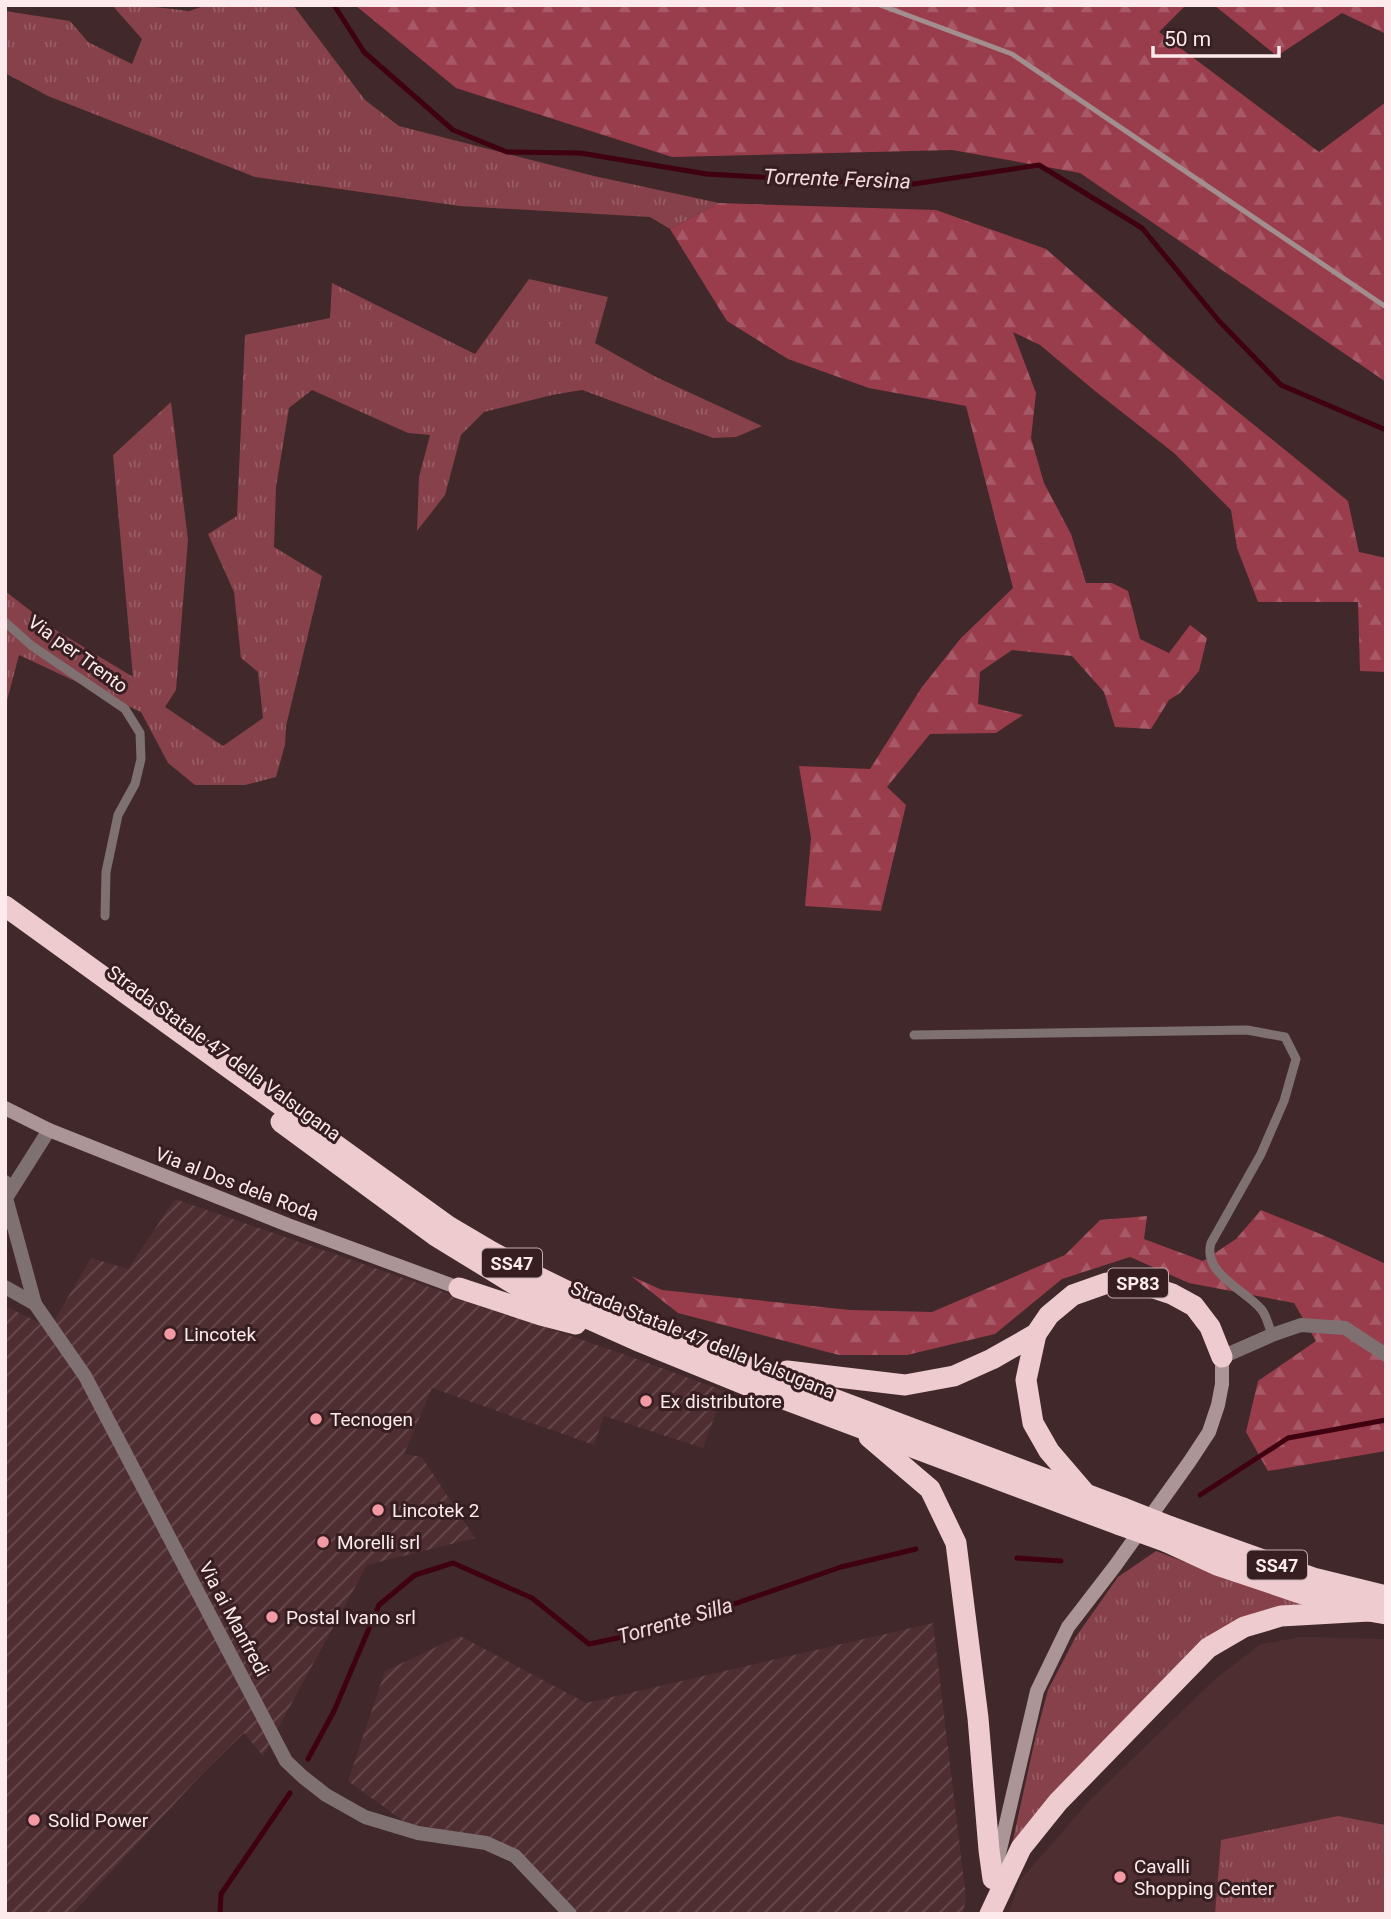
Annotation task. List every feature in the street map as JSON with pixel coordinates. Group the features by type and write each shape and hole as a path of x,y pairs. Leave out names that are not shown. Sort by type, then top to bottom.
{"highway":[{"name":"Strada Statale 47 della Valsugana","path":"5,906 448,1226 492,1252 589,1302 746,1366 1087,1494 1122,1516"},
{"name":"Strada Statale 47 della Valsugana","path":"5,920 436,1236 524,1290 635,1340 860,1429 1122,1516 1169,1535 1314,1578 1386,1596"},
{"name":"SP83","path":"1087,1494 1049,1451 1033,1423 1026,1380 1036,1334 1049,1315 1073,1295 1107,1283 1139,1283 1172,1294 1194,1306 1210,1327 1222,1357"},
{"path":"458,1288 541,1315 635,1340"},
{"path":"746,1366 905,1385 954,1376 992,1359 1036,1334"},
{"path":"860,1429 930,1489 956,1543 978,1717 993,1879"},
{"name":"Strada Statale 47 della Valsugana","path":"1169,1535 1217,1565 1309,1595 1378,1612"},
{"path":"989,1914 1021,1849 1051,1812 1209,1648 1244,1627 1281,1616 1378,1612"}],"main road":[{"name":"Via al Dos dela Roda","path":"5,1108 49,1130 288,1225 458,1288"},
{"name":"SP83","path":"989,1914 993,1879 1037,1691 1068,1627 1115,1566 1209,1432 1219,1405 1222,1357"}],"street":[{"path":"6,1198 49,1130"},
{"name":"Via ai Manfredi","path":"5,1182 6,1198 36,1304 85,1376 286,1761 326,1795 365,1817 418,1833 486,1843 515,1857 570,1914"},
{"name":"Via ai Manfredi","path":"5,1287 36,1304"},
{"path":"1222,1357 1301,1325 1345,1328 1386,1355"}],"lane":[{"name":"Via per Trento","path":"5,622 32,646 125,709 140,733 141,759 135,784 118,815 106,872 105,916"},
{"path":"914,1035 1247,1030 1285,1037 1296,1059 1284,1101 1261,1154 1208,1252 1216,1270 1263,1311 1272,1335"}],"shaded area":[{"path":"175,1199 724,1391 703,1448 604,1416 594,1445 432,1388 404,1454 422,1457 475,1538 367,1565 263,1756 244,1733 202,1774 72,1914 5,1914 5,1306 50,1328 91,1258 128,1269"},
{"path":"933,1623 966,1898 963,1914 579,1914 498,1840 406,1823 348,1781 385,1671 460,1636 586,1703"},
{"path":"1301,1637 1386,1639 1386,1825 1381,1823 1221,1840 1215,1914 1008,1914 1020,1880 1091,1799 1215,1679 1261,1644"}],"green space":[{"path":"112,5 189,11 207,5 293,5 365,100 399,126 594,176 719,203 670,229 650,217 460,206 255,177 48,96 5,73 5,11 70,21 88,42 132,64 142,39"},
{"path":"355,5 1186,5 1159,32 1319,152 1386,102 1386,382 1080,173 952,150 672,157 456,88"},
{"path":"1214,5 1386,5 1386,34 1342,13 1277,56"},
{"path":"719,203 936,210 1046,249 1164,352 1348,501 1359,552 1386,558 1386,672 1360,671 1358,602 1258,602 1237,548 1231,510 1174,453 1040,345 1013,332 1036,393 1031,438 1044,483 1071,534 1086,583 1112,583 1128,591 1140,639 1169,653 1190,625 1207,638 1199,671 1180,693 1169,700 1151,729 1115,727 1104,692 1072,656 1012,650 980,672 978,704 1023,715 996,733 930,734 887,787 906,805 881,911 805,906 811,838 799,766 870,769 922,687 961,638 1013,588 966,406 869,388 788,359 727,321 670,229"},
{"path":"529,279 608,297 595,343 656,377 762,426 736,437 713,438 582,390 484,412 461,435 445,495 417,531 419,477 430,435 408,433 312,390 289,408 276,487 274,547 322,576 276,777 245,785 195,785 168,763 141,712 19,655 5,708 5,591 54,629 133,677 113,455 171,402 188,540 176,690 165,707 223,746 263,718 258,672 241,658 234,592 208,534 237,516 245,335 330,318 332,283 475,354"},
{"path":"1261,1210 1386,1264 1386,1451 1268,1471 1246,1432 1258,1381 1316,1341 1294,1303 1189,1283 1130,1257 1062,1279 995,1334 907,1355 839,1355 678,1313 631,1276 662,1290 850,1310 932,1312 1065,1255 1100,1220 1147,1216 1144,1239 1203,1261 1236,1239"},
{"path":"1156,1551 1228,1578 1300,1600 1299,1605 1260,1613 1012,1844 1048,1690 1075,1638 1118,1577"},
{"path":"1338,1816 1386,1825 1386,1914 1215,1914 1221,1840"}],"waterway":[{"name":"Torrente Fersina","path":"334,5 364,52 453,130 507,152 580,153 707,174 907,185 1039,165 1142,228 1219,321 1281,385 1386,430"},
{"name":"Torrente Silla","path":"1200,1495 1288,1438 1386,1420"},
{"name":"Torrente Silla","path":"308,1759 334,1711 379,1605 415,1575 453,1563 532,1598 589,1644 665,1628 841,1567 916,1549"},
{"name":"Torrente Silla","path":"1017,1558 1061,1561"},
{"name":"Torrente Silla","path":"220,1914 221,1894 290,1793"}],"railway":[{"path":"880,5 1012,54 1386,307"}],"place":[{"name":"Lincotek","path":"170,1334"},
{"name":"Ex distributore","path":"646,1401"},
{"name":"Tecnogen","path":"316,1419"},
{"name":"Lincotek 2","path":"378,1510"},
{"name":"Morelli srl","path":"323,1542"},
{"name":"Postal Ivano srl","path":"272,1617"},
{"name":"Solid Power","path":"34,1820"},
{"name":"Cavalli Shopping Center","path":"1120,1877"}]}
